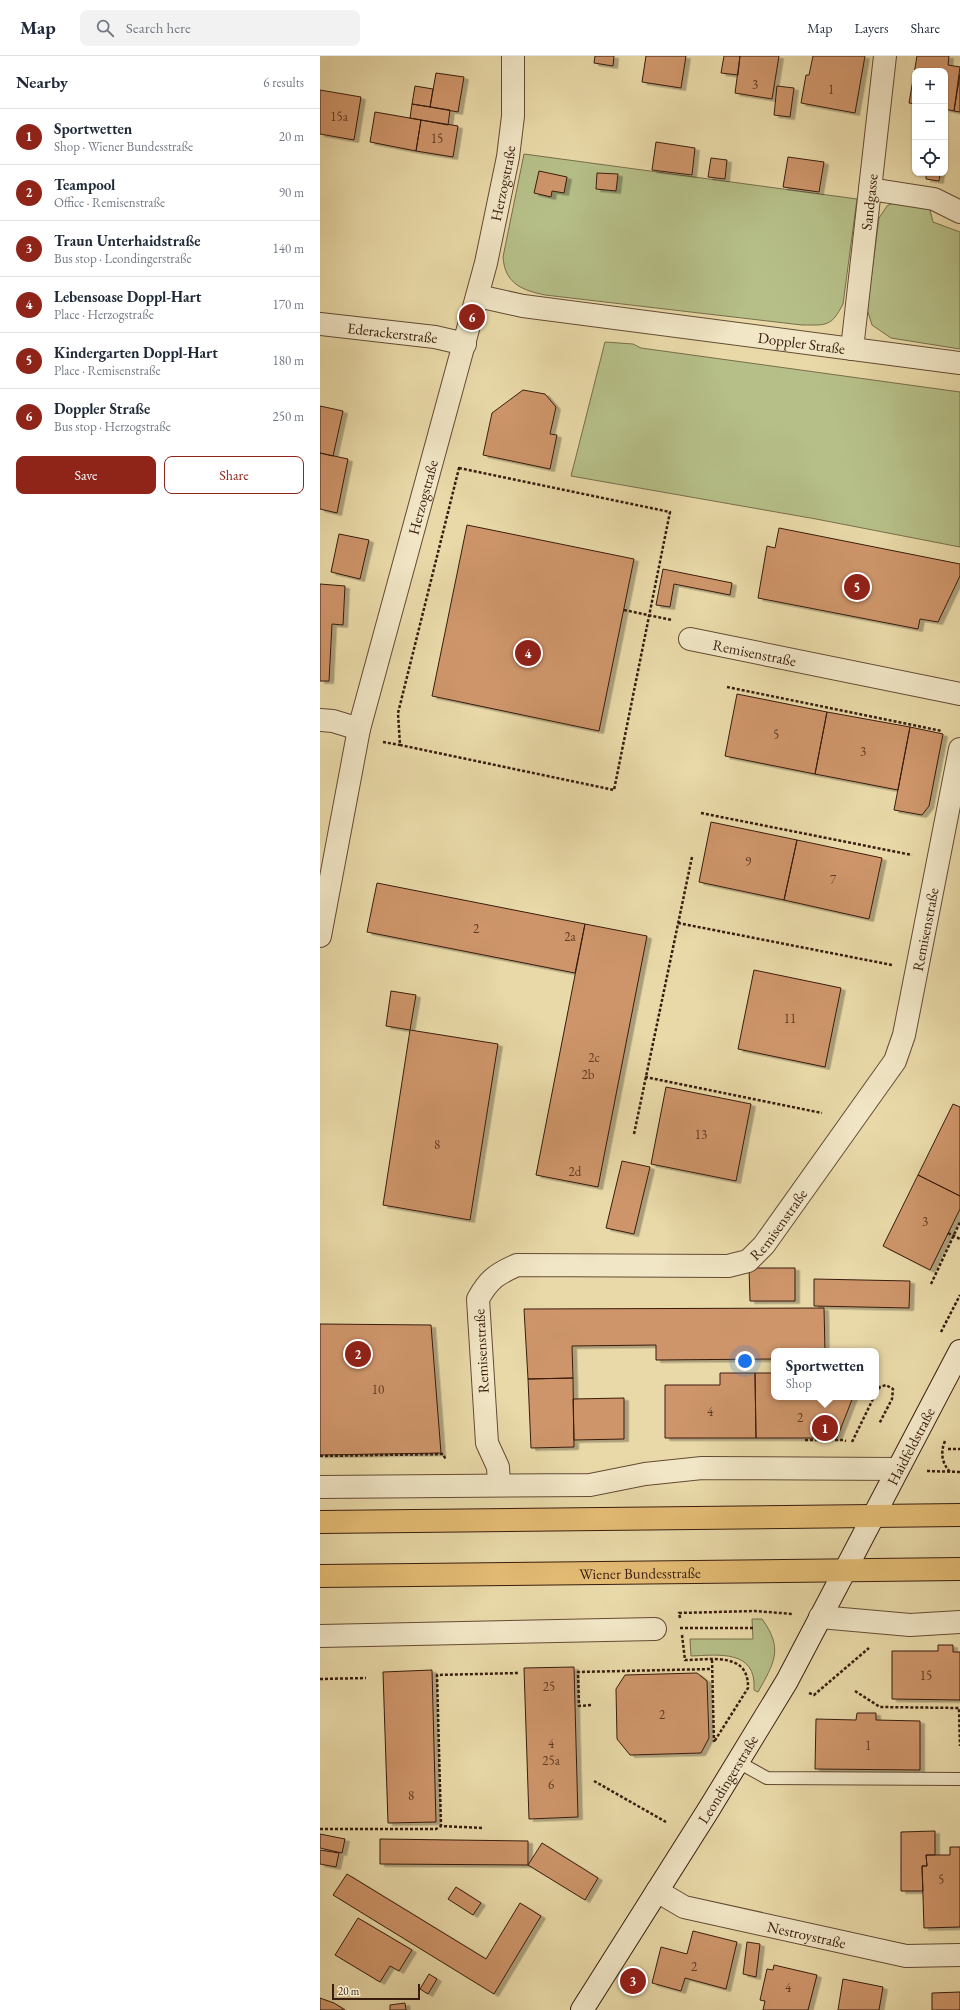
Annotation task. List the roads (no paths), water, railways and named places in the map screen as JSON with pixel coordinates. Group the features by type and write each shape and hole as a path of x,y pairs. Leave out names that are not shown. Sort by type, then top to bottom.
{"main road":[{"path":"320,1522 960,1515"},
{"name":"Wiener Bundesstraße","path":"320,1576 960,1569"}],"street":[{"name":"Herzogstraße","path":"320,936 359,729 486,263 508,157 513,116 512,56"},
{"name":"Sandgasse","path":"852,348 885,56"},
{"path":"870,189 934,200 960,212"},
{"name":"Doppler Straße","path":"478,296 531,307 852,348 960,364"},
{"name":"Ederackerstraße","path":"320,324 435,337 465,344"},
{"name":"Remisenstraße","path":"690,638 960,694"},
{"path":"320,720 333,721 359,729"},
{"name":"Remisenstraße","path":"499,1485 498,1467 487,1443 478,1299 486,1286 497,1274 517,1265 728,1266 748,1261 764,1245 895,1061 904,1035 954,740"},
{"name":"Haidfeldstraße","path":"860,1541 960,1351"},
{"path":"320,1487 590,1485 645,1474 702,1468 897,1469"},
{"name":"Leondingerstraße","path":"582,2010 738,1762 787,1681 860,1541"},
{"path":"820,1617 910,1624 960,1622"},
{"path":"320,1636 655,1629"},
{"name":"Nestroystraße","path":"657,1891 684,1907 906,1956 960,1955"}],"lane":[{"path":"738,1762 767,1778 960,1778"}],"place":[{"name":"Doppler Straße","path":"472,317"},
{"name":"Kindergarten Doppl-Hart","path":"857,587"},
{"name":"Lebensoase Doppl-Hart","path":"528,653"},
{"name":"Teampool","path":"358,1354"},
{"name":"Sportwetten","path":"825,1428"},
{"name":"Traun Unterhaidstraße","path":"633,1981"}]}
